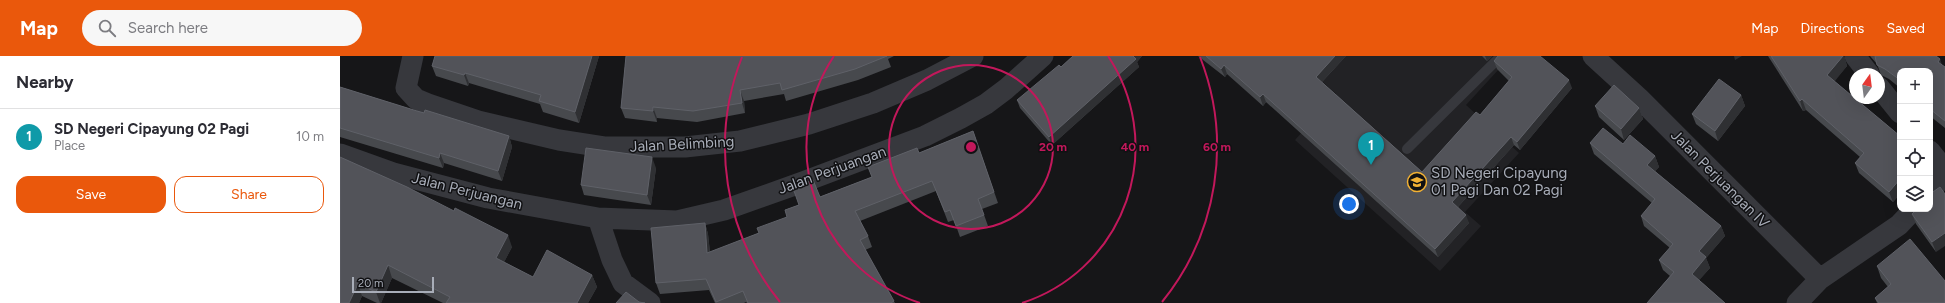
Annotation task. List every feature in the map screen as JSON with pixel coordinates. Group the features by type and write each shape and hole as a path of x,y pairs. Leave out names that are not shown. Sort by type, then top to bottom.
{"street":[{"name":"Jalan Belimbing","path":"413,56 406,88 416,99 478,121 559,140 604,147 685,147 740,141 809,124 873,103 927,80 973,56"},
{"name":"Jalan Perjuangan","path":"340,154 368,165 473,195 545,210 598,218 677,221 724,210 925,136 961,118 1006,89 1043,56"},
{"name":"Jalan Perjuangan IV","path":"1593,56 1639,98 1820,279"},
{"path":"1856,57 1864,68"},
{"path":"1885,94 1897,109"},
{"path":"1933,155 1942,166 1945,175 1933,188"},
{"path":"1796,303 1820,279 1899,225 1911,212"},
{"path":"598,218 610,254 623,283 650,303"}],"lane":[{"path":"1407,149 1501,56"}],"shaded area":[{"name":"SD Negeri Cipayung 01 Pagi Dan 02 Pagi","path":"1294,56 1511,56 1466,105 1519,153 1465,212 1481,226 1440,271 1295,140 1336,94"}],"building":[{"path":"435,56 592,56 575,112 539,101 541,95 465,73 464,75 432,66"},
{"path":"626,56 887,56 855,69 782,90 780,83 740,90 742,103 693,111 653,107 653,111 621,108"},
{"path":"1073,56 1133,56 1136,59 1049,137 1017,100 1059,65 1061,67"},
{"path":"1206,56 1335,56 1316,77 1422,172 1476,112 1480,115 1512,77 1494,61 1498,56 1540,56 1569,80 1517,142 1511,137 1452,202 1466,215 1435,249 1263,94 1260,97 1224,65 1221,69"},
{"path":"1771,56 1843,56 1827,75 1849,93 1849,104 1862,104 1897,133 1897,183 1889,192 1855,163 1864,153 1802,99 1800,101"},
{"path":"1875,56 1936,56 1940,59 1938,62 1945,67 1945,121 1933,111 1933,68 1897,68 1897,78 1885,68 1877,65"},
{"path":"1719,79 1741,95 1715,131 1692,114"},
{"path":"1614,85 1639,108 1621,129 1595,106"},
{"path":"340,87 417,111 424,113 425,110 509,136 498,171 440,153 439,158 340,128"},
{"path":"1603,128 1623,144 1630,135 1655,156 1647,165 1721,226 1699,251 1706,257 1692,274 1725,303 1647,303 1674,272 1659,260 1673,244 1641,216 1655,199 1590,143"},
{"path":"973,131 994,192 978,199 984,215 956,226 950,210 945,212 932,181 855,211 868,236 860,240 894,301 891,303 748,303 743,291 716,302 706,279 656,283 651,228 705,223 707,253 759,233 757,228 787,217 785,210 799,205 793,188 813,180 820,197 872,177 868,167 917,148 919,153"},
{"path":"586,148 652,157 647,195 581,185"},
{"path":"340,157 407,187 454,211 455,208 508,235 496,258 533,277 547,250 592,275 577,303 446,303 450,297 388,265 376,292 358,284 349,303 340,303"},
{"path":"1940,187 1945,194 1945,233 1932,242 1912,214 1914,212 1933,212 1933,192"},
{"path":"1910,239 1945,281 1945,303 1879,303 1875,298 1891,284 1877,266"},
{"path":"626,292 639,302 645,303 616,303"}],"place":[{"name":"SD Negeri Cipayung 02 Pagi","path":"1371,165"},
{"name":"SD Negeri Cipayung 01 Pagi Dan 02 Pagi","path":"1417,182"}]}
